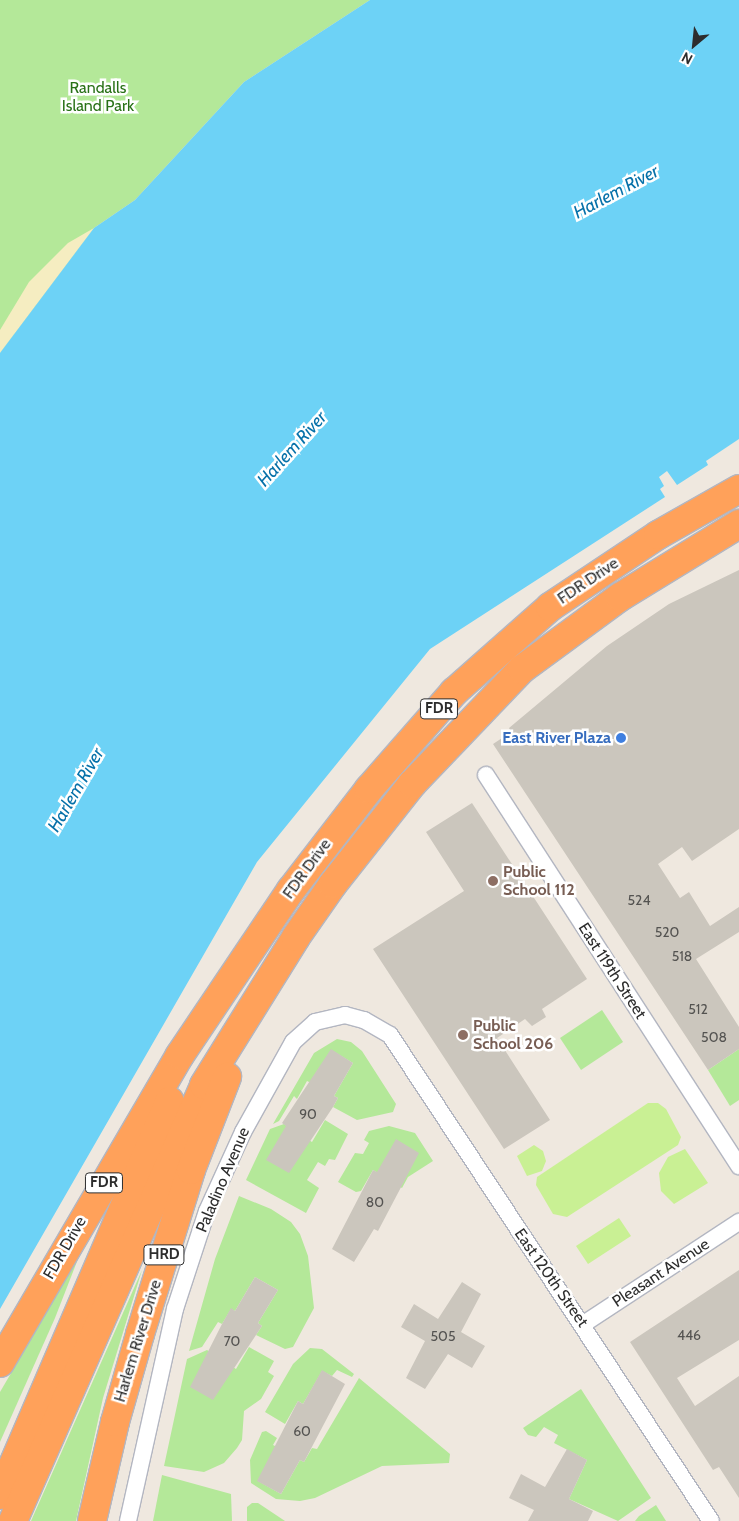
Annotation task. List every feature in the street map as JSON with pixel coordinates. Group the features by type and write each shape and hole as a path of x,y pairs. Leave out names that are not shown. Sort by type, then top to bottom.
{"highway":[{"name":"FDR Drive","path":"0,1363 80,1222 212,1006 328,839 409,741 454,692 550,607 658,535 739,489"},
{"name":"FDR Drive","path":"260,997 296,937 366,842 412,784 496,694 570,632 739,524"},
{"path":"13,1521 192,1110 204,1085 260,997"},
{"name":"Harlem River Drive","path":"92,1521 125,1383 177,1214 205,1131 260,997"},
{"path":"0,1495 212,1006"}],"street":[{"name":"East 119th Street","path":"486,775 739,1166"},
{"name":"Paladino Avenue","path":"128,1521 159,1374 189,1265 208,1211 256,1108 293,1042 315,1022 345,1015 364,1020 390,1035"},
{"name":"East 120th Street","path":"390,1035 711,1521"},
{"name":"Pleasant Avenue","path":"582,1324 739,1222"}],"green space":[{"name":"Randalls Island Park","path":"0,0 370,0 244,82 135,200 94,228 0,353"},
{"path":"602,1010 623,1042 581,1070 560,1038"},
{"path":"337,1039 351,1042 362,1051 396,1104 393,1112 357,1120 333,1107 338,1098 334,1096 353,1063 331,1050 311,1083 307,1081 297,1099 294,1096 279,1121 273,1124 314,1053"},
{"path":"739,1049 739,1100 730,1106 708,1070"},
{"path":"648,1103 658,1103 666,1109 681,1137 678,1145 567,1217 553,1214 536,1185 537,1177"},
{"path":"325,1120 348,1134 335,1160 329,1159 325,1166 318,1162 307,1180 319,1188 306,1213 246,1180 270,1129 284,1124 312,1142"},
{"path":"389,1126 415,1133 433,1161 408,1177 402,1188 373,1170 361,1191 356,1192 338,1182 355,1153 363,1154 369,1143 364,1140 369,1131"},
{"path":"534,1145 543,1151 546,1161 542,1171 527,1176 517,1156"},
{"path":"685,1149 708,1183 674,1204 661,1191 659,1173 668,1157"},
{"path":"239,1196 271,1209 291,1222 300,1234 308,1256 314,1308 293,1347 285,1349 256,1335 262,1326 258,1323 278,1290 255,1277 235,1311 231,1309 222,1324 218,1322 202,1347 189,1351 215,1259"},
{"path":"619,1218 631,1236 588,1264 576,1246"},
{"path":"78,1259 55,1318 0,1442 0,1392"},
{"path":"142,1270 103,1398 76,1521 31,1521"},
{"path":"249,1347 274,1361 268,1372 274,1376 261,1399 244,1411 242,1440 237,1448 224,1463 204,1472 164,1466 187,1359 207,1350 236,1369"},
{"path":"310,1348 322,1349 354,1374 352,1377 337,1370 332,1376 322,1371 303,1404 298,1401 285,1424 265,1412 293,1364"},
{"path":"359,1378 450,1454 449,1463 382,1466 315,1498 300,1501 276,1499 251,1483 250,1460 262,1432 266,1431 277,1438 273,1445 277,1447 258,1481 281,1494 300,1460 304,1462 312,1448 317,1449"},
{"path":"581,1389 651,1498 618,1521 569,1499 587,1460 554,1443 558,1435 544,1427 536,1437 528,1435 523,1428"},
{"path":"162,1475 231,1494 232,1521 153,1521"},
{"path":"252,1503 258,1503 285,1521 247,1521 247,1507"},
{"path":"656,1505 666,1521 635,1521 639,1516"}],"sand":[{"path":"94,228 0,353 0,330 29,282 68,243"}],"water":[{"name":"Harlem River","path":"370,0 739,0 739,439 706,461 708,465 677,485 667,471 659,477 664,486 660,489 665,497 430,649 257,862 0,1309 0,353 94,228 135,200 244,82"}],"building":[{"name":"East River Plaza","path":"739,570 739,829 692,861 682,847 658,864 680,898 689,892 710,926 739,907 739,932 696,959 739,1027 739,1049 708,1070 493,744 511,732 509,728 607,646 669,604"},
{"path":"472,803 587,979 542,1009 546,1017 532,1026 525,1019 497,1038 550,1120 504,1149 373,949 464,891 426,832"},
{"path":"331,1049 353,1063 334,1096 338,1098 333,1107 289,1173 266,1160 286,1126 282,1123"},
{"path":"396,1139 419,1153 378,1231 374,1229 354,1262 332,1249 373,1170 377,1172"},
{"path":"739,1270 739,1340 677,1378 695,1406 739,1376 739,1498 719,1467 713,1470 630,1342"},
{"path":"255,1277 278,1290 258,1323 262,1326 213,1400 190,1387 231,1308 235,1311"},
{"path":"462,1282 481,1294 461,1332 485,1346 472,1368 448,1354 425,1389 406,1378 425,1341 401,1327 414,1304 438,1319"},
{"path":"322,1370 345,1384 304,1462 300,1460 281,1494 257,1481 298,1401 303,1404"},
{"path":"567,1449 587,1460 569,1499 593,1511 588,1521 528,1521 534,1510 509,1498 521,1474 545,1487"}],"place":[{"name":"East River Plaza","path":"621,738"},
{"name":"Public School 112","path":"493,881"},
{"name":"Public School 206","path":"463,1035"}]}
